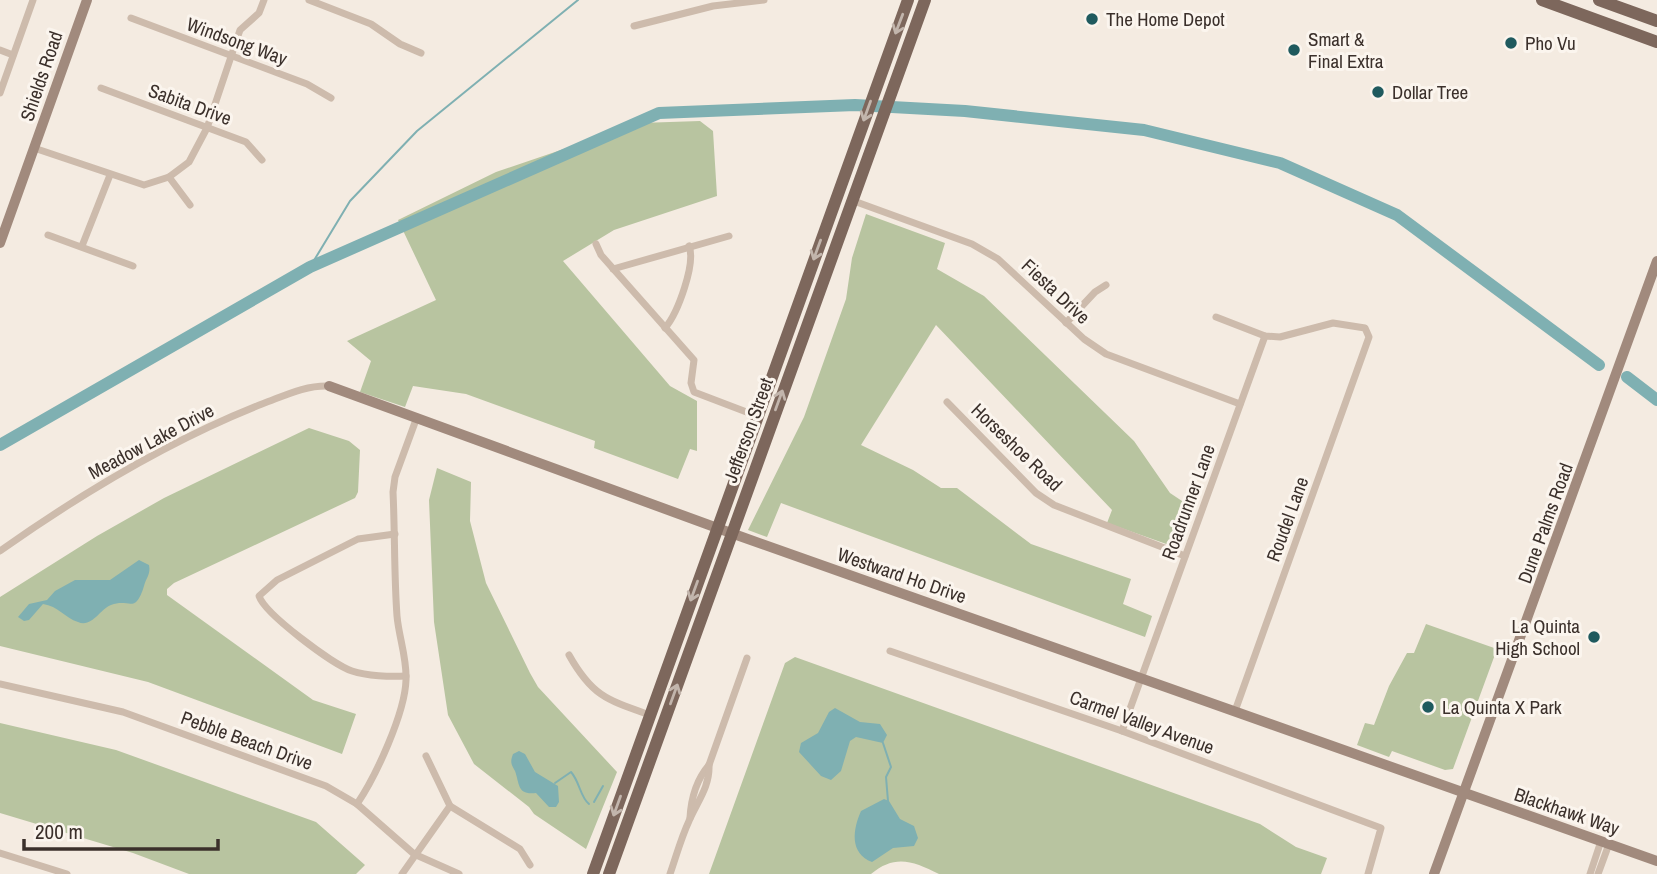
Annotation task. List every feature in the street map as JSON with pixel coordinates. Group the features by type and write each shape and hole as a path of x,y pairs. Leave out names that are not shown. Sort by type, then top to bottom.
{"main road":[{"path":"1542,0 1657,42"},
{"path":"1599,0 1657,21"},
{"name":"Jefferson Street","path":"593,874 906,1"},
{"name":"Jefferson Street","path":"609,874 923,3"},
{"path":"749,484 752,454 764,422 758,415"},
{"path":"636,799 643,757 656,721 650,715"}],"street":[{"path":"0,93 33,0"},
{"name":"Shields Road","path":"0,243 87,0"},
{"path":"34,148 144,185 169,177 189,162 207,128 240,30 259,13 264,0"},
{"path":"309,0 371,24 400,44 421,53"},
{"path":"634,26 712,3 764,0"},
{"path":"906,1 923,3"},
{"name":"Windsong Way","path":"131,18 307,84 331,98"},
{"path":"0,50 13,55"},
{"name":"Sabita Drive","path":"101,88 246,142 262,160"},
{"path":"82,246 110,175"},
{"path":"169,177 190,205"},
{"name":"Fiesta Drive","path":"852,200 971,244 998,259 1066,323 1106,354 1240,404"},
{"path":"48,235 133,266"},
{"path":"612,269 729,236"},
{"path":"596,244 597,251 612,269 694,360 691,383 694,392 758,415"},
{"path":"665,328 673,319 692,259 689,246"},
{"name":"Dune Palms Road","path":"1434,874 1466,793 1657,261"},
{"path":"1066,323 1095,292 1106,285"},
{"path":"1216,317 1265,336"},
{"name":"Roudel Lane","path":"1235,711 1369,337 1365,328 1333,323 1280,337 1265,336"},
{"name":"Roadrunner Lane","path":"1122,731 1265,336"},
{"name":"Westward Ho Drive","path":"329,386 731,533 1466,793"},
{"name":"Meadow Lake Drive","path":"0,551 116,475 222,420 305,388 329,386"},
{"name":"Horseshoe Road","path":"947,402 1036,493 1054,505 1079,518 1185,556"},
{"path":"357,804 371,784 384,752 402,699 406,676 397,616 395,477 417,418"},
{"path":"395,534 358,539 269,586 259,596 268,610 341,666 355,672 406,676"},
{"name":"Carmel Valley Avenue","path":"890,650 1122,731 1381,828 1368,874"},
{"path":"569,655 582,678 601,697 650,715"},
{"path":"670,874 690,818 690,804 702,773 709,765 747,658"},
{"name":"Pebble Beach Drive","path":"0,684 123,712 326,786 357,804 414,855 459,874"},
{"path":"426,755 450,806 520,849 530,866"},
{"name":"Blackhawk Way","path":"1466,793 1657,861"},
{"path":"402,874 450,806"},
{"path":"1590,874 1605,842"},
{"path":"1598,874 1605,842"},
{"path":"0,853 67,874"}],"green space":[{"path":"700,121 713,131 717,196 614,230 563,261 670,386 697,401 697,451 690,449 678,479 594,448 595,441 466,394 413,386 405,407 360,392 371,361 347,341 436,300 398,220 496,172 640,123"},
{"path":"866,214 945,243 937,269 984,296 1134,441 1170,493 1194,509 1182,543 1172,546 1107,523 1112,510 936,325 861,445 913,470 941,488 957,488 1031,544 1131,579 1123,604 1152,616 1145,637 781,503 767,537 748,530 804,417 846,299 852,258"},
{"path":"309,428 349,441 360,450 358,492 355,498 174,583 167,589 167,595 313,700 356,714 342,754 148,682 0,646 0,597 164,498"},
{"path":"437,468 471,482 470,521 486,583 538,687 617,772 586,849 534,814 529,807 474,764 448,715 434,622 429,500"},
{"name":"La Quinta X Park","path":"1426,624 1497,649 1453,769 1445,770 1392,751 1389,757 1357,745 1365,723 1374,725 1389,686 1407,653 1414,653"},
{"path":"795,657 1260,824 1296,847 1327,858 1321,874 939,874 912,863 896,862 871,874 709,874 785,663"},
{"path":"0,723 116,750 316,822 365,865 356,874 189,874 133,853 0,813"}],"water":[{"path":"139,560 149,565 149,571 141,595 135,603 111,605 92,620 83,623 43,604 29,620 24,621 18,617 29,604 47,600 55,591 75,580 110,580"},
{"path":"835,708 860,722 880,724 887,735 883,743 856,737 850,741 841,771 831,780 821,776 799,752 801,743 818,733 829,712"},
{"path":"519,751 525,754 535,772 558,786 559,802 556,807 549,807 536,793 525,792 520,788 511,761 513,754"},
{"path":"884,799 889,801 900,819 914,826 918,838 914,846 893,848 872,862 859,853 856,847 856,825 861,811"}],"waterway":[{"path":"310,267 350,201 417,131 578,0"},
{"path":"0,445 310,267 659,113 855,105 965,111 1144,130 1280,163 1397,215 1599,365"},
{"path":"1627,377 1657,400"},
{"path":"883,743 891,767 886,777 888,801"},
{"path":"555,783 571,772 589,804"},
{"path":"594,802 603,786"}],"place":[{"name":"The Home Depot","path":"1092,19"},
{"name":"Pho Vu","path":"1511,43"},
{"name":"Smart & Final Extra","path":"1294,50"},
{"name":"Dollar Tree","path":"1378,92"},
{"name":"La Quinta High School","path":"1594,637"},
{"name":"La Quinta X Park","path":"1428,707"}]}
